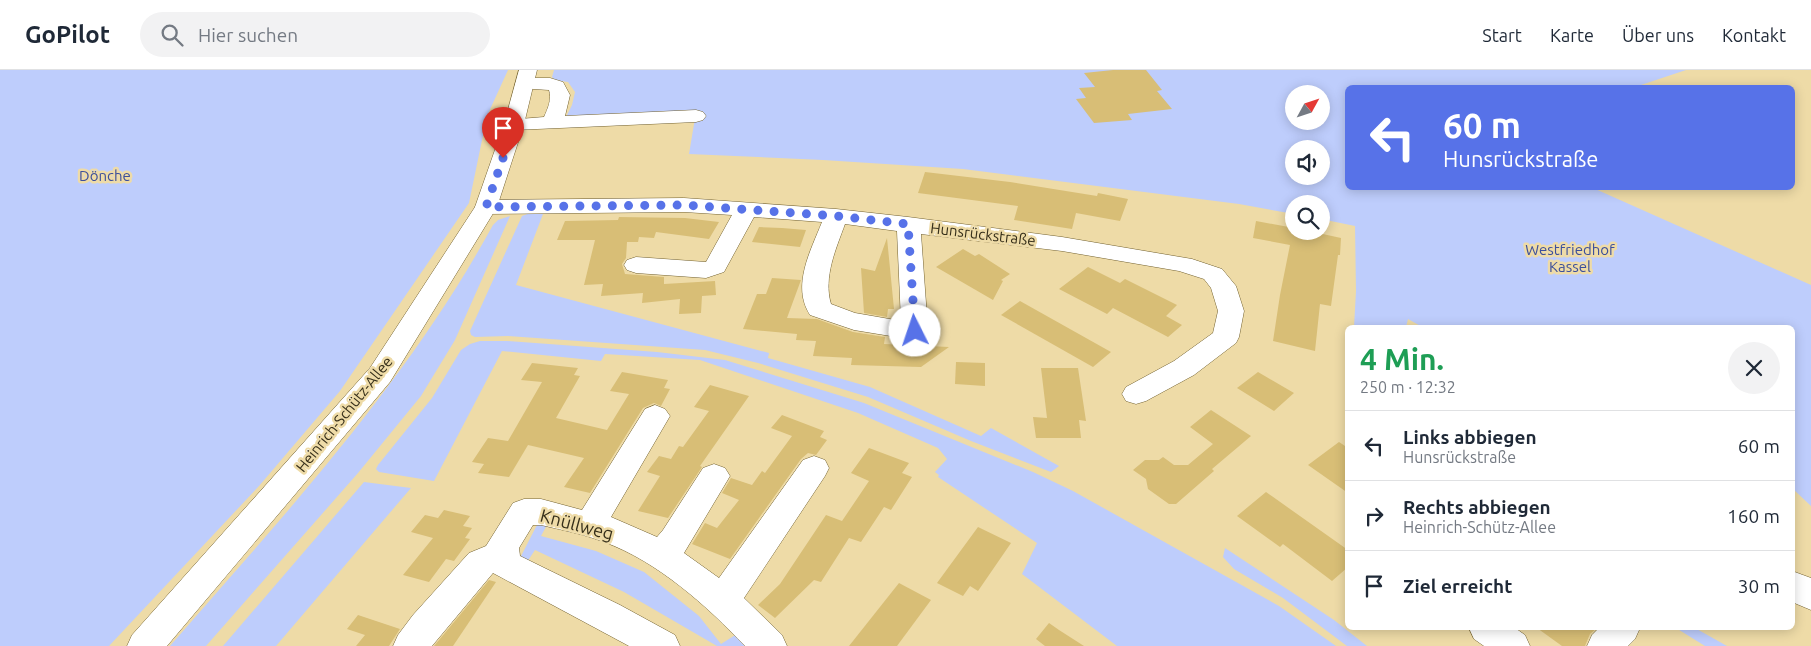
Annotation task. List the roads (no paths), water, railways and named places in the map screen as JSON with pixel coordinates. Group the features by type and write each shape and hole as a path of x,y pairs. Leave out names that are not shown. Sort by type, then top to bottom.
{"street":[{"path":"527,77 550,84 557,88 561,94 558,112 551,122"},
{"name":"Heinrich-Schütz-Allee","path":"146,646 380,375 486,207 514,124 527,77"},
{"path":"514,124 696,116"},
{"name":"Hunsrückstraße","path":"486,207 622,205 747,209 836,216 1062,244 1183,264 1213,274 1223,286 1231,311 1226,337 1184,368 1136,394"},
{"path":"636,265 706,270 715,267 747,209"},
{"path":"836,216 818,266 814,296 819,309 840,318 867,325 915,331 908,224"},
{"path":"590,525 655,416"},
{"path":"722,600 814,468"},
{"path":"661,555 675,540 714,476"},
{"name":"Knüllweg","path":"503,553 502,547 524,512 541,512 613,531 661,555 722,600 769,646"},
{"path":"411,646 481,563 503,553 505,564 608,616 662,646"},
{"path":"1795,587 1811,595"},
{"path":"1490,630 1512,646"},
{"path":"1605,646 1620,630"}],"park label":[{"name":"Dönche","path":"105,175"},
{"name":"Westfriedhof Kassel","path":"1570,258"}]}
